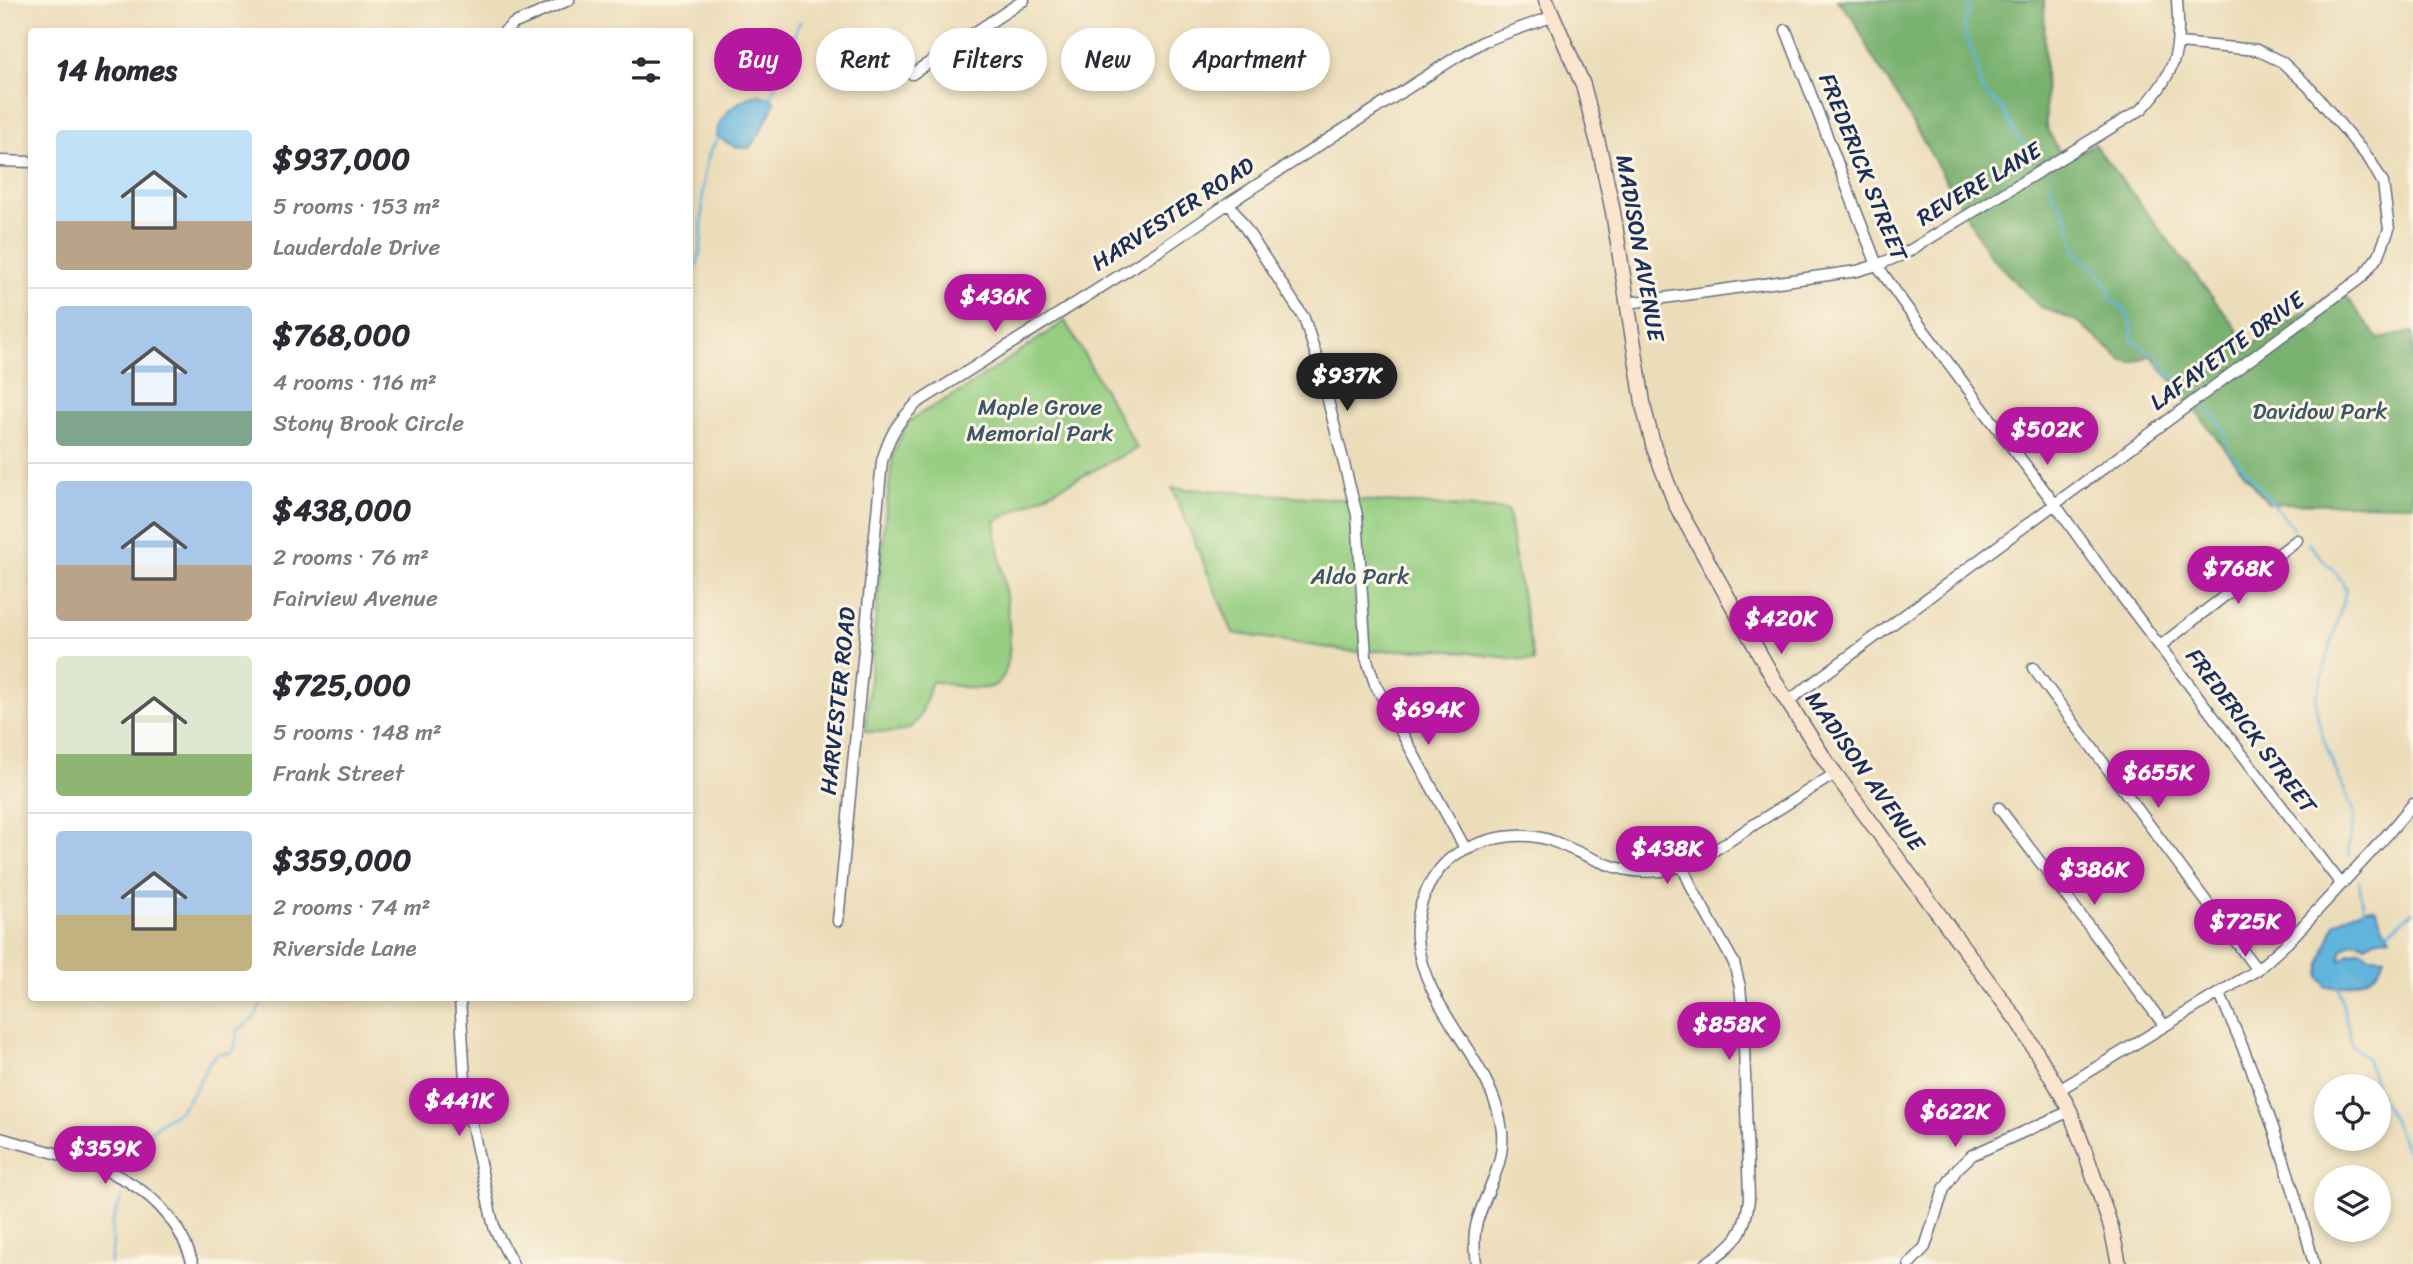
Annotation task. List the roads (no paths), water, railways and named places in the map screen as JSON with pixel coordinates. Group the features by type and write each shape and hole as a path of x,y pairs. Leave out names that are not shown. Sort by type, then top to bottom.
{"street":[{"path":"508,28 569,0"},
{"path":"915,72 1024,0"},
{"name":"MADISON AVENUE","path":"1546,0 1583,85 1598,143 1613,212 1647,423 1676,505 1787,702 1828,764 2019,1023 2059,1090 2070,1111 2110,1227 2119,1264"},
{"name":"REVERE LANE","path":"1628,303 1857,271 1904,254 2142,109 2160,90 2171,68 2179,43 2177,0"},
{"name":"HARVESTER ROAD","path":"838,920 882,461 889,438 898,422 917,403 1160,250 1458,56 1484,41 1554,16"},
{"name":"FREDERICK STREET","path":"1786,30 1878,265 1906,308 2341,884"},
{"name":"LAFAYETTE DRIVE","path":"1787,702 2362,277 2379,255 2389,229 2383,183 2370,160 2308,86 2282,62 2257,50 2217,44 2179,43"},
{"path":"0,161 28,162"},
{"path":"1229,203 1304,318 1318,361 1357,515 1366,657 1375,684 1465,848"},
{"path":"2160,646 2297,540"},
{"path":"2033,668 2257,970"},
{"path":"1475,1264 1476,1224 1497,1176 1501,1152 1500,1114 1438,998 1421,962 1417,939 1418,919 1426,891 1447,860 1465,848 1512,835 1554,841 1609,866 1635,871 1661,871 1682,866 1709,854 1836,773"},
{"path":"2059,1090 2257,970 2287,943 2413,804"},
{"path":"1999,808 2164,1025"},
{"path":"1682,866 1734,963 1743,1015 1749,1199 1746,1221 1740,1236 1713,1262"},
{"path":"2219,993 2239,1036 2261,1098 2301,1213 2314,1264"},
{"path":"460,1001 466,1097 493,1223 513,1264"},
{"path":"1909,1264 1925,1247 1936,1222 1944,1189 1964,1162 1972,1155 2070,1111"},
{"path":"0,1138 106,1169 139,1188 161,1206 180,1231 193,1264"}],"water":[{"path":"759,95 771,98 775,103 749,148 735,147 716,136 721,121 731,109 744,100"},
{"path":"2371,908 2377,910 2381,923 2391,937 2365,945 2352,943 2341,951 2340,959 2360,950 2370,956 2385,957 2380,967 2360,981 2326,987 2320,977 2321,962 2335,923 2354,912"}],"waterway":[{"path":"1968,0 1969,9 1964,27 1976,60 1982,90 2005,112 2016,135 2036,158"},
{"path":"766,99 772,94 800,22"},
{"path":"693,274 701,248 707,161 712,147 721,136"},
{"path":"2049,181 2056,200 2066,213 2076,251 2085,262 2096,269 2109,288 2111,300 2126,313 2133,341 2159,357 2167,372 2185,387"},
{"path":"2208,408 2225,431 2227,448 2294,529"},
{"path":"2308,542 2338,576 2346,590 2316,700 2320,728 2353,811 2349,856"},
{"path":"2359,881 2364,912"},
{"path":"2385,932 2413,912"},
{"path":"2338,984 2352,1045 2366,1058 2372,1074"},
{"path":"130,1167 145,1137 164,1120 181,1110 209,1062 217,1054 231,1052 235,1047 237,1031 255,1017 263,1001"},
{"path":"2391,1117 2413,1162"},
{"path":"110,1264 113,1245 111,1226 122,1196"}],"park label":[{"name":"Davidow Park","path":"2320,411"},
{"name":"Maple Grove Memorial Park","path":"1040,420"},
{"name":"Aldo Park","path":"1360,576"}]}
